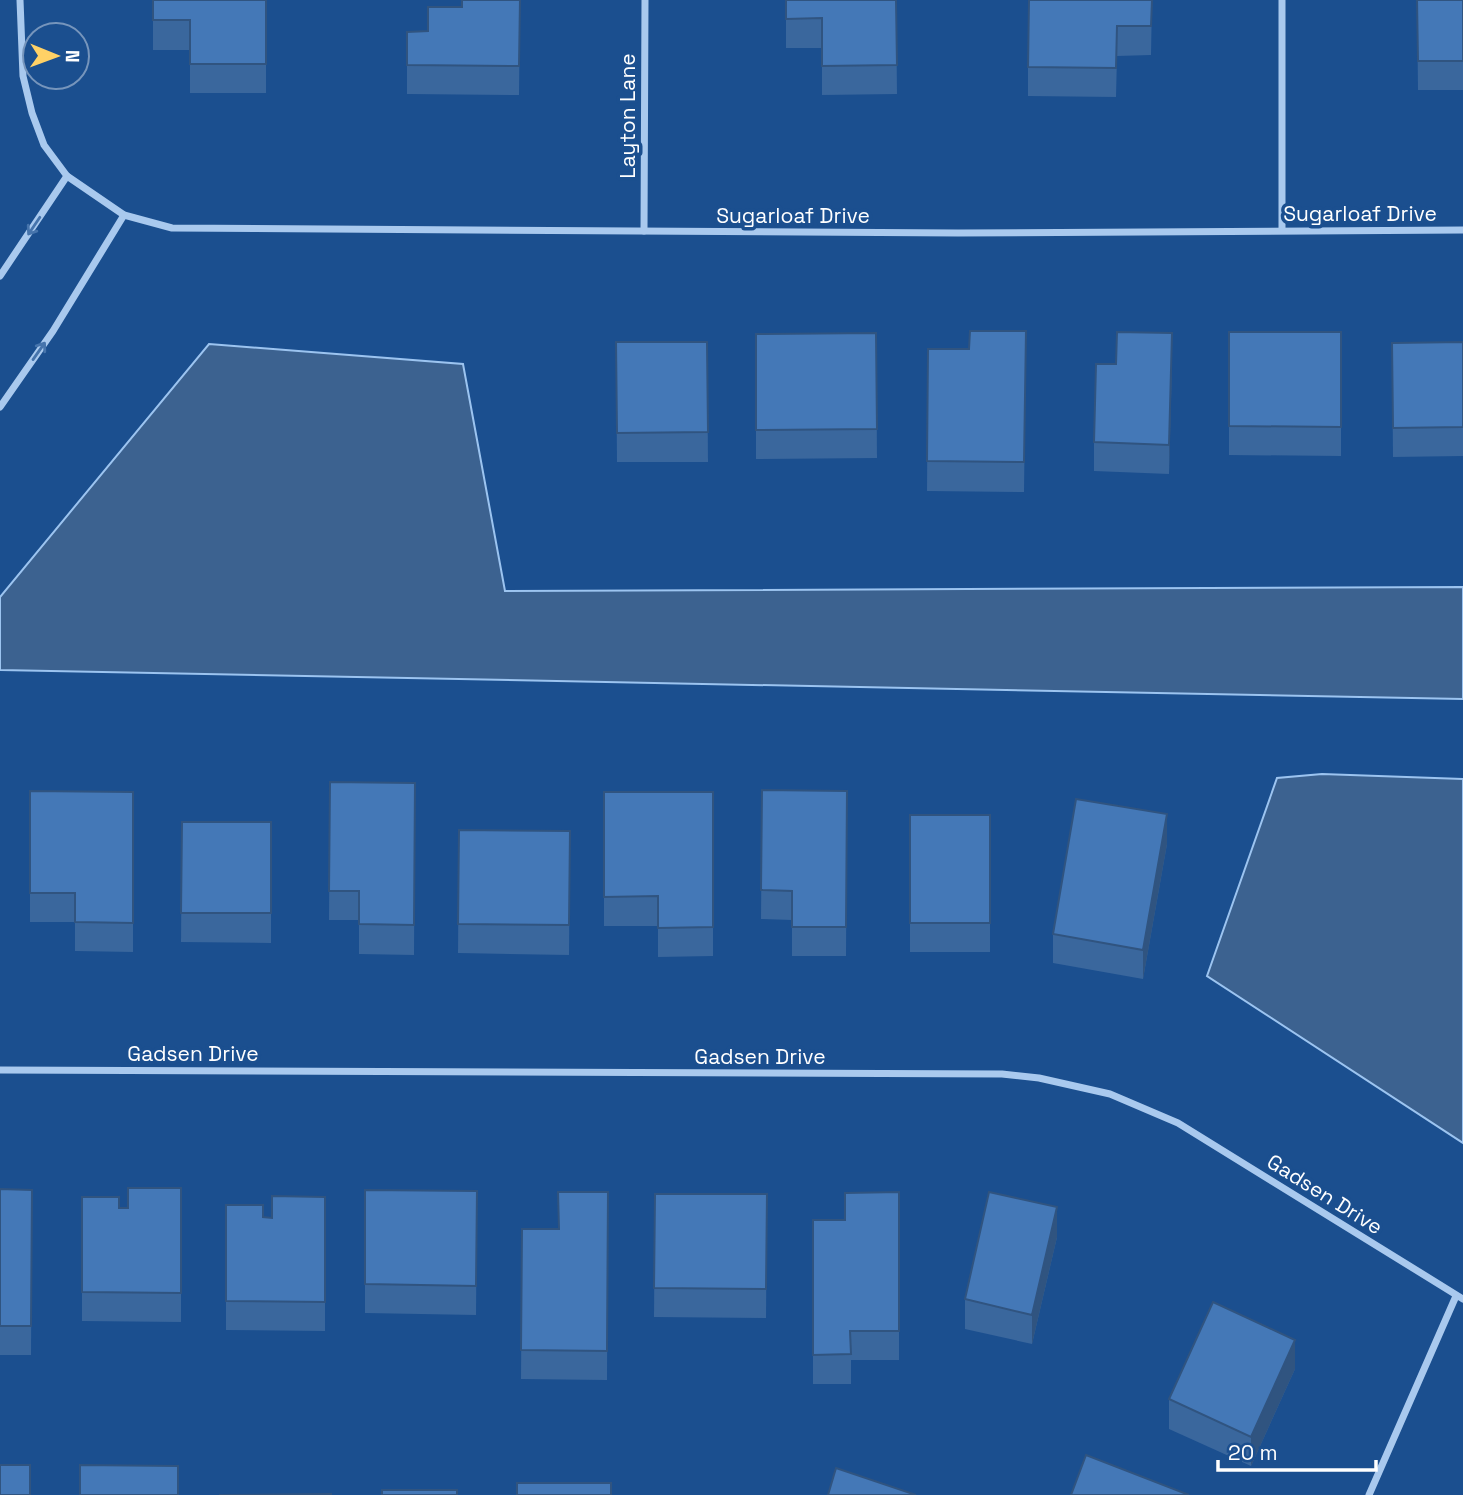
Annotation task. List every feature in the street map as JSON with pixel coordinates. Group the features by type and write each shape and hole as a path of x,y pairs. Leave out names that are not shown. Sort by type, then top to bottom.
{"street":[{"name":"Sugarloaf Drive","path":"20,0 23,76 32,113 44,145 67,176 124,215 172,228 958,233 1463,230"},
{"name":"Layton Lane","path":"644,231 645,0"},
{"path":"1282,0 1282,230"},
{"path":"0,276 67,176"},
{"path":"0,407 53,331 124,215"},
{"name":"Gadsen Drive","path":"0,1070 1002,1074 1039,1078 1110,1094 1178,1123 1460,1297"},
{"path":"1369,1495 1460,1297"}],"water":[{"path":"209,344 463,364 505,591 1463,587 1463,699 0,670 0,597"},
{"path":"1322,774 1463,779 1463,1143 1207,976 1277,778"}],"building":[{"path":"153,0 266,0 266,64 190,64 190,20 153,20"},
{"path":"462,0 520,0 519,66 407,65 407,32 428,31 428,7 462,7"},
{"path":"786,0 896,0 897,65 822,66 822,18 786,19"},
{"path":"1029,0 1152,0 1151,26 1117,26 1116,68 1028,67"},
{"path":"1417,0 1463,0 1463,61 1418,61"},
{"path":"970,331 1026,331 1024,462 927,461 928,349 969,349"},
{"path":"1117,332 1172,333 1169,445 1094,442 1096,364 1116,364"},
{"path":"1229,332 1341,332 1341,427 1229,426"},
{"path":"876,333 877,429 756,430 756,334"},
{"path":"616,342 707,342 708,432 617,433"},
{"path":"1463,342 1463,427 1393,428 1392,343"},
{"path":"330,782 415,783 414,925 359,924 359,891 329,891"},
{"path":"762,790 847,791 846,927 792,927 792,891 761,890"},
{"path":"30,791 133,792 133,923 75,922 75,893 30,893"},
{"path":"604,792 713,792 713,927 658,928 658,896 604,897"},
{"path":"1076,799 1167,814 1143,950 1053,934"},
{"path":"910,815 990,815 990,923 910,923"},
{"path":"182,822 271,822 271,913 181,913"},
{"path":"459,830 570,831 569,925 458,924"},
{"path":"128,1188 181,1188 181,1293 82,1292 82,1197 119,1197 119,1208 128,1208"},
{"path":"0,1189 32,1190 31,1326 0,1326"},
{"path":"365,1190 477,1191 476,1286 365,1284"},
{"path":"558,1192 608,1192 607,1351 521,1350 522,1229 559,1229"},
{"path":"899,1192 899,1331 850,1331 851,1354 813,1355 813,1220 845,1220 845,1193"},
{"path":"989,1192 1057,1207 1032,1315 965,1299"},
{"path":"655,1194 767,1194 766,1289 654,1288"},
{"path":"272,1196 325,1197 325,1302 226,1301 226,1205 263,1205 263,1217 272,1218"},
{"path":"1213,1302 1295,1340 1251,1437 1169,1399"},
{"path":"1086,1455 1189,1495 1071,1495"},
{"path":"0,1465 30,1465 30,1495 0,1495"},
{"path":"80,1465 178,1466 178,1495 80,1495"},
{"path":"836,1468 916,1495 828,1495"},
{"path":"517,1483 611,1483 611,1495 517,1495"},
{"path":"382,1490 457,1490 457,1495 382,1495"},
{"path":"331,1494 331,1495 219,1495"}]}
